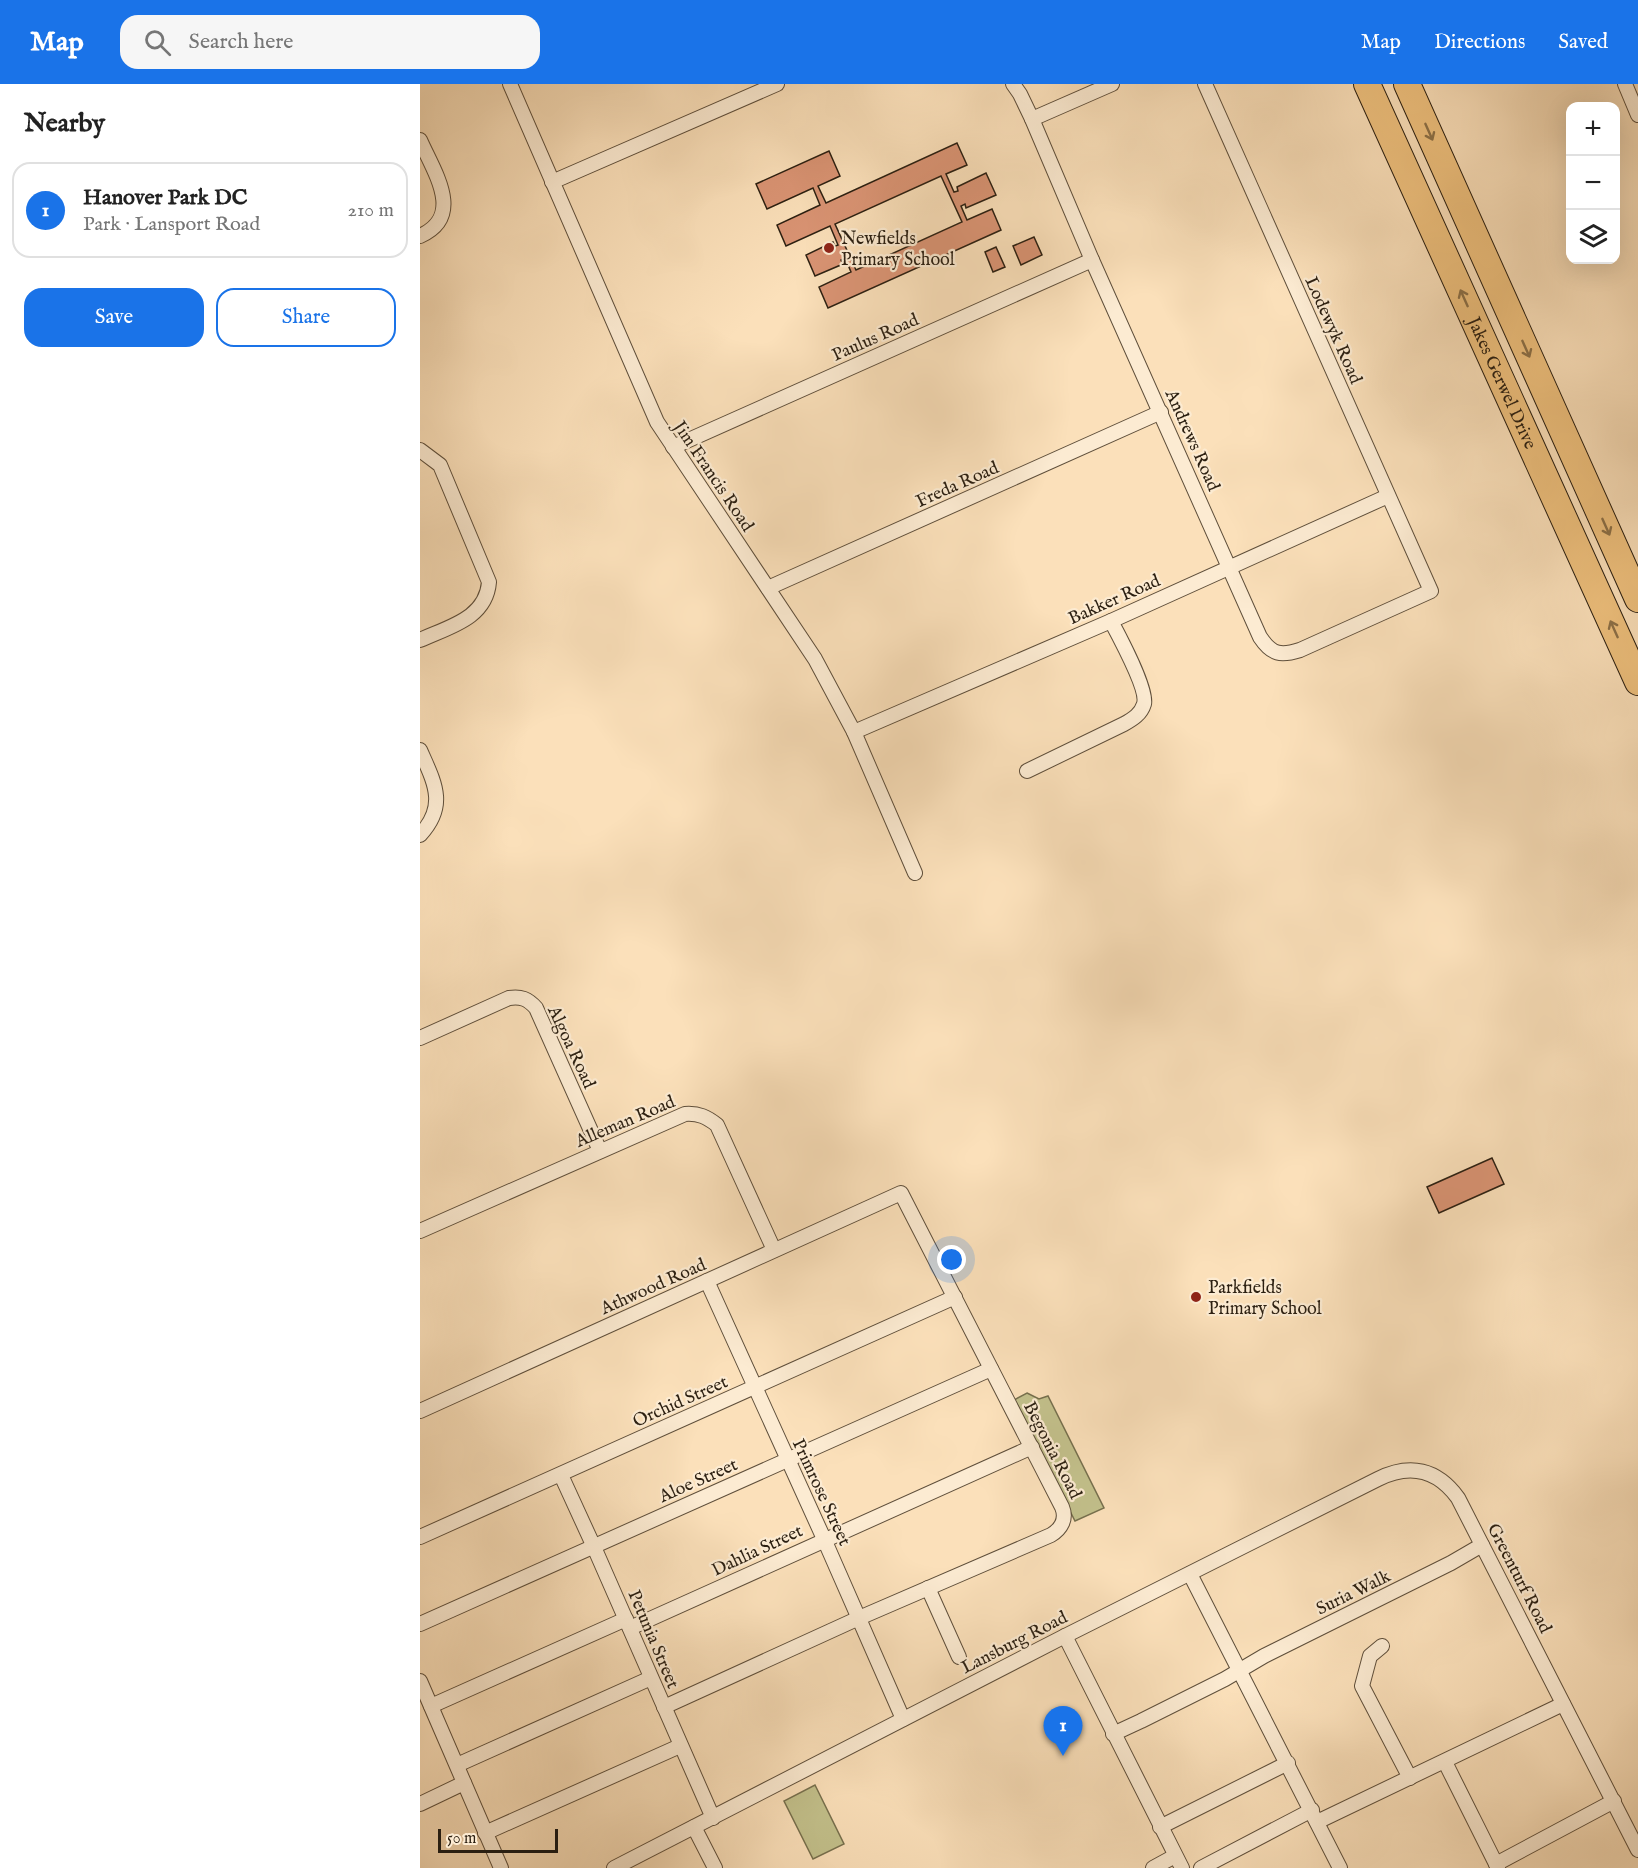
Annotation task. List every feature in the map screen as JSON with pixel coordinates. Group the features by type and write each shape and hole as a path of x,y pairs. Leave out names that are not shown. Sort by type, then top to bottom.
{"highway":[{"path":"1357,84 1407,172"},
{"name":"Jakes Gerwel Drive","path":"1367,84 1638,682"},
{"name":"Jakes Gerwel Drive","path":"1407,84 1638,599"}],"street":[{"name":"Jim Francis Road","path":"510,84 657,422 815,659 854,732 915,873"},
{"path":"552,182 777,84"},
{"name":"Andrews Road","path":"1013,84 1032,119 1092,260 1266,646 1275,653 1286,654 1300,650 1431,591"},
{"path":"1032,119 1112,84"},
{"name":"Lodewyk Road","path":"1205,84 1431,591"},
{"path":"1625,84 1638,115"},
{"path":"420,140 444,194 444,205 443,215 432,231 420,236"},
{"name":"Paulus Road","path":"673,447 1092,260"},
{"name":"Freda Road","path":"768,588 1161,412"},
{"path":"420,450 440,465 489,582 486,599 478,610 468,618 420,640"},
{"name":"Bakker Road","path":"854,732 1111,621 1388,496"},
{"path":"1027,771 1124,724 1133,719 1143,707 1144,693 1111,621"},
{"path":"420,750 435,784 437,800 434,814 420,836"},
{"name":"Algoa Road","path":"420,1038 509,998 525,999 536,1008 600,1151"},
{"name":"Alleman Road","path":"420,1231 685,1114 699,1114 717,1125 774,1250"},
{"name":"Athwood Road","path":"420,1411 901,1193"},
{"name":"Begonia Road","path":"664,1707 1051,1534 1060,1527 1064,1512 901,1193"},
{"name":"Primrose Street","path":"707,1281 903,1719"},
{"name":"Orchid Street","path":"420,1537 955,1297"},
{"name":"Aloe Street","path":"420,1624 991,1369"},
{"name":"Dahlia Street","path":"420,1719 433,1710 1032,1447"},
{"name":"Lansburg Road","path":"614,1868 1065,1636 1391,1472 1417,1470 1436,1476"},
{"name":"Petunia Street","path":"561,1475 713,1818"},
{"name":"Greenturf Road","path":"1436,1476 1452,1489 1458,1498 1638,1850"},
{"name":"Suria Walk","path":"1113,1734 1451,1563 1482,1545"},
{"path":"1190,1574 1340,1868"},
{"path":"928,1588 959,1657"},
{"path":"1065,1636 1178,1862 1153,1868"},
{"path":"1382,1646 1370,1656 1362,1686 1410,1778"},
{"path":"457,1765 651,1678"},
{"path":"420,1681 499,1865 484,1868"},
{"path":"1201,1868 1315,1816 1410,1778 1563,1704"},
{"path":"485,1833 680,1746"},
{"path":"1445,1762 1497,1866 1614,1801"},
{"path":"1160,1827 1288,1763"},
{"path":"420,1804 464,1783"},
{"path":"694,1827 715,1868"}],"shaded area":[{"path":"1027,1393 1039,1399 1048,1396 1104,1508 1075,1521 1014,1400"},
{"path":"815,1785 844,1844 813,1859 784,1801"}],"building":[{"path":"957,143 967,165 946,174 954,192 958,191 957,187 986,173 996,195 966,208 965,204 961,206 967,220 992,209 1001,230 828,308 819,287 851,272 845,258 841,260 843,264 815,276 806,255 833,242 835,246 838,245 830,226 786,246 777,225 820,205 813,188 767,209 756,184 829,151 840,176 818,186 826,203","holes":["941,176 962,222 856,270 835,224"]},
{"path":"1034,237 1042,255 1021,265 1013,246"},
{"path":"996,247 1005,267 993,272 985,252"},
{"path":"1492,1158 1504,1184 1439,1213 1427,1187"}],"place":[{"name":"Newfields Primary School","path":"829,248"},
{"name":"Parkfields Primary School","path":"1196,1297"},
{"name":"Hanover Park DC","path":"1063,1756"}]}
